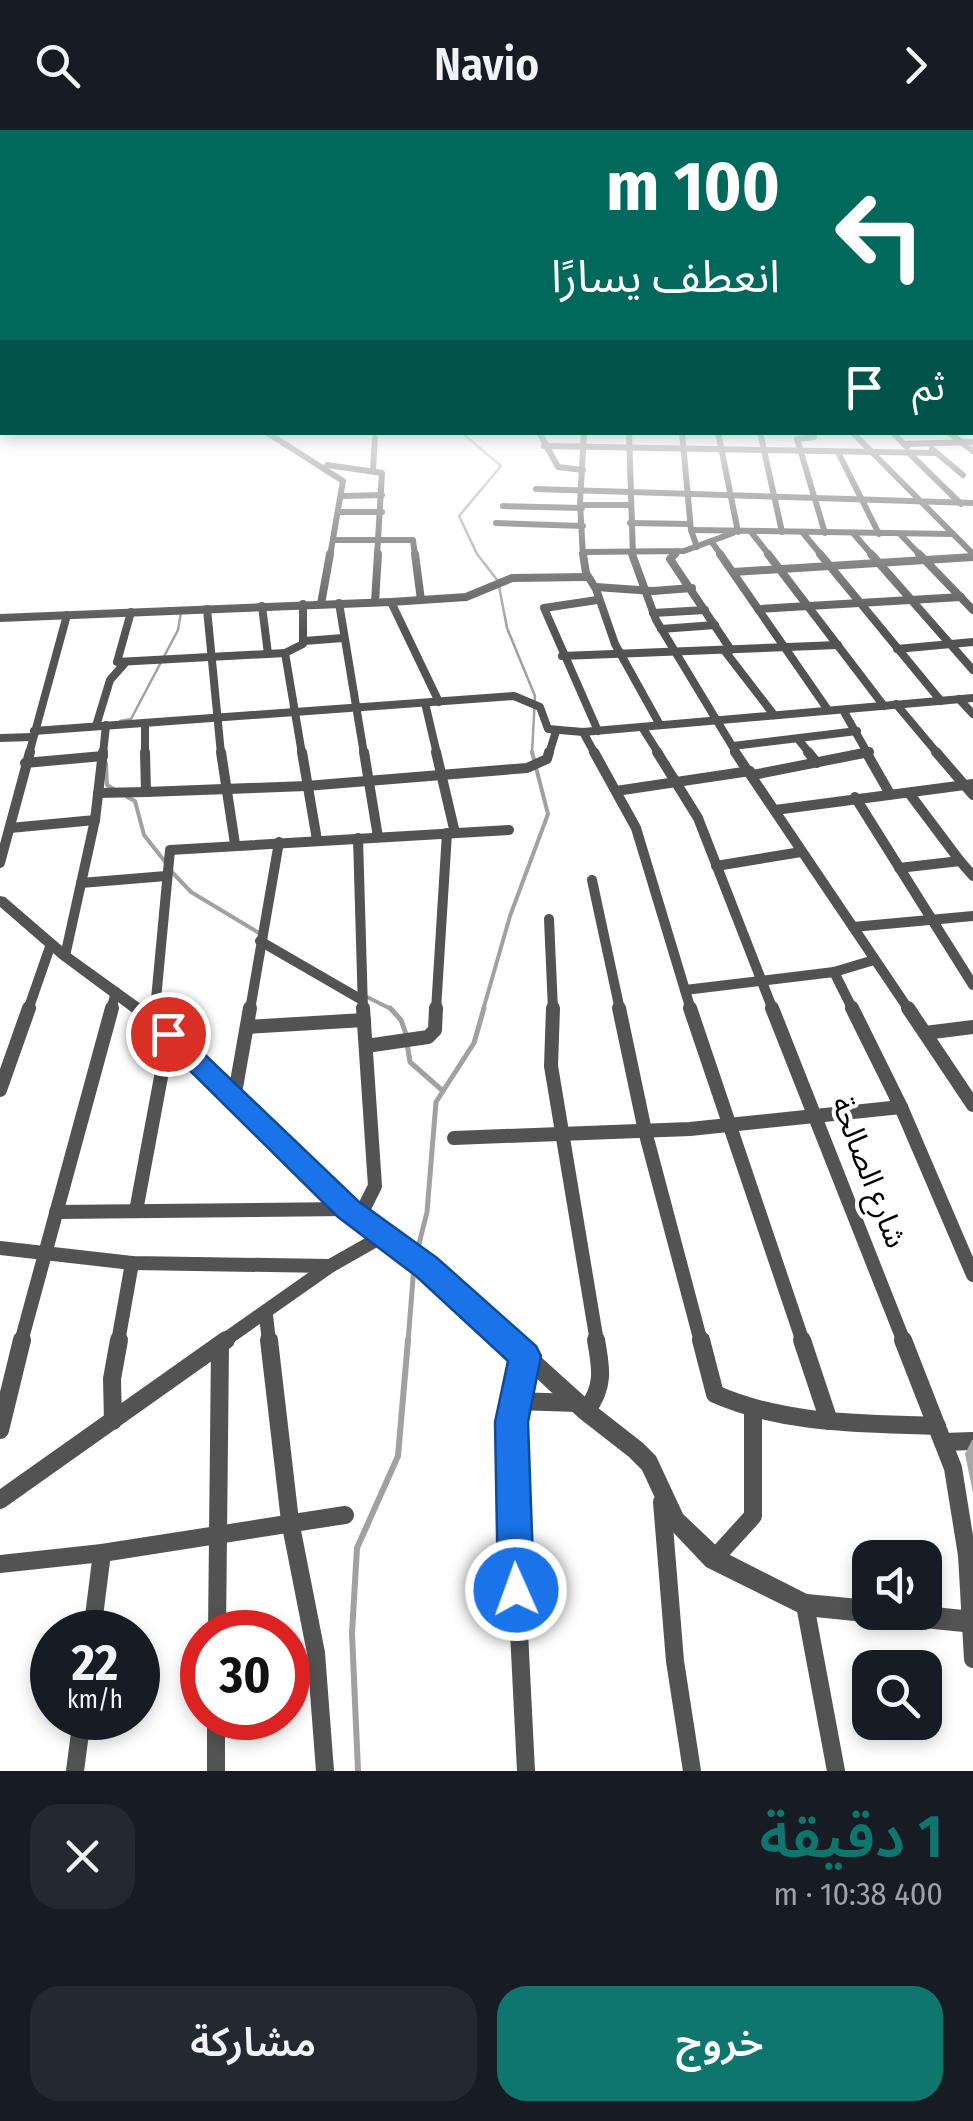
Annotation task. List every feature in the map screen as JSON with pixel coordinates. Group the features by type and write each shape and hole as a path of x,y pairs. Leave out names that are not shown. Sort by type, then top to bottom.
{"street":[{"path":"321,604 342,496 341,479"},
{"path":"375,602 382,479"},
{"path":"583,479 586,577 596,587 644,591 692,588"},
{"path":"629,479 631,551 653,613 673,652 714,720 973,1105"},
{"path":"687,479 690,527 696,548"},
{"path":"728,479 736,533"},
{"path":"770,479 782,532"},
{"path":"810,479 826,533"},
{"path":"851,479 879,534"},
{"path":"899,479 973,556"},
{"path":"934,479 973,517"},
{"path":"536,489 973,503"},
{"path":"342,496 382,495"},
{"path":"503,506 629,505"},
{"path":"338,512 382,512"},
{"path":"496,523 583,526"},
{"path":"630,523 736,533 954,534"},
{"path":"751,532 884,706"},
{"path":"803,532 941,701"},
{"path":"584,552 677,551 736,533"},
{"path":"854,534 973,670"},
{"path":"900,534 973,610"},
{"path":"333,540 414,541 421,600"},
{"path":"711,541 828,710"},
{"path":"677,551 670,562 692,588 728,650 774,715"},
{"path":"733,572 973,556"},
{"path":"0,618 466,597 512,578 586,577"},
{"path":"596,587 597,600 619,654 660,725"},
{"path":"758,608 960,597"},
{"path":"597,600 545,606 590,732 636,828 729,1126 829,1421"},
{"path":"391,602 440,702"},
{"path":"303,604 304,641"},
{"path":"339,604 378,836"},
{"path":"262,606 268,654"},
{"path":"207,609 216,719 234,844"},
{"path":"653,613 706,610"},
{"path":"131,612 116,661 125,663 284,653 304,641 343,638"},
{"path":"0,863 66,615"},
{"path":"662,630 715,625"},
{"path":"898,649 973,642"},
{"path":"562,656 838,645"},
{"path":"284,653 317,840"},
{"path":"65,956 95,820 101,726 110,680 125,663"},
{"path":"0,738 101,726 522,698 540,707 545,725 556,731 590,732 973,698"},
{"path":"959,700 973,714"},
{"path":"366,1046 428,1037 435,1030 451,833 444,775 426,703"},
{"path":"896,704 970,788"},
{"path":"842,710 890,794"},
{"path":"145,723 146,792"},
{"name":"شارع الصالحة","path":"642,727 698,818 960,1490 973,1660"},
{"path":"98,794 369,782 538,766 547,759 556,731"},
{"path":"733,746 857,732"},
{"path":"798,739 817,763"},
{"path":"616,790 751,773 869,752"},
{"path":"25,763 102,756"},
{"path":"775,810 854,798 970,788"},
{"path":"909,793 973,876"},
{"path":"854,798 973,985"},
{"path":"10,828 95,820"},
{"path":"154,1021 170,850 509,830"},
{"path":"354,1214 376,1186 362,1000 358,838"},
{"path":"234,1099 279,842"},
{"path":"716,866 802,852"},
{"path":"899,868 960,860"},
{"path":"81,882 166,876"},
{"path":"592,880 644,1131 715,1394 753,1408 973,1442"},
{"path":"0,900 65,956 154,1021 354,1214 427,1267 582,1407 636,1450 661,1486 676,1521 714,1559 805,1605 971,1622"},
{"path":"853,927 973,916"},
{"path":"514,1401 582,1407 598,1396 602,1375 551,1066 554,1010 549,919"},
{"path":"260,941 362,1000"},
{"path":"0,1090 50,944"},
{"path":"685,990 834,972 874,960"},
{"path":"834,972 900,1106 973,1275"},
{"path":"0,1430 43,1252 116,992"},
{"path":"247,1027 364,1020"},
{"path":"925,1034 973,1028"},
{"path":"136,1211 168,1034"},
{"path":"454,1138 729,1126 900,1106"},
{"path":"56,1212 354,1214"},
{"path":"0,1500 330,1266 383,1236"},
{"path":"0,1248 132,1263 330,1266"},
{"path":"113,1422 112,1379 132,1263"},
{"path":"266,1315 290,1520 316,1653 325,1771"},
{"path":"218,1610 220,1346"},
{"path":"525,1356 514,1401 511,1473 526,1771"},
{"path":"714,1559 753,1516 753,1408"},
{"path":"661,1486 675,1661 692,1771"},
{"path":"0,1564 102,1553 345,1514"},
{"path":"95,1610 102,1553"},
{"path":"805,1605 836,1771"},
{"path":"75,1771 79,1740"},
{"path":"216,1740 216,1771"}],"waterway":[{"path":"490,479 459,516 477,554 498,581 507,628 535,696 532,752"},
{"path":"120,721 131,719 178,630 181,612"},
{"path":"483,1010 510,916 548,814 532,752"},
{"path":"106,763 107,785 115,790"},
{"path":"127,797 135,801 144,835 166,863"},
{"path":"171,871 191,892 259,933"},
{"path":"365,996 391,1009"},
{"path":"416,1256 427,1212 436,1102 474,1043 484,1008"},
{"path":"391,1009 406,1034"},
{"path":"407,1043 410,1062 443,1091"},
{"path":"408,1342 414,1266"},
{"path":"358,1771 352,1633 357,1548 398,1456 408,1340"}],"route":[{"path":"168,1034 348,1209 427,1267 525,1356 511,1422 516,1590"}]}
